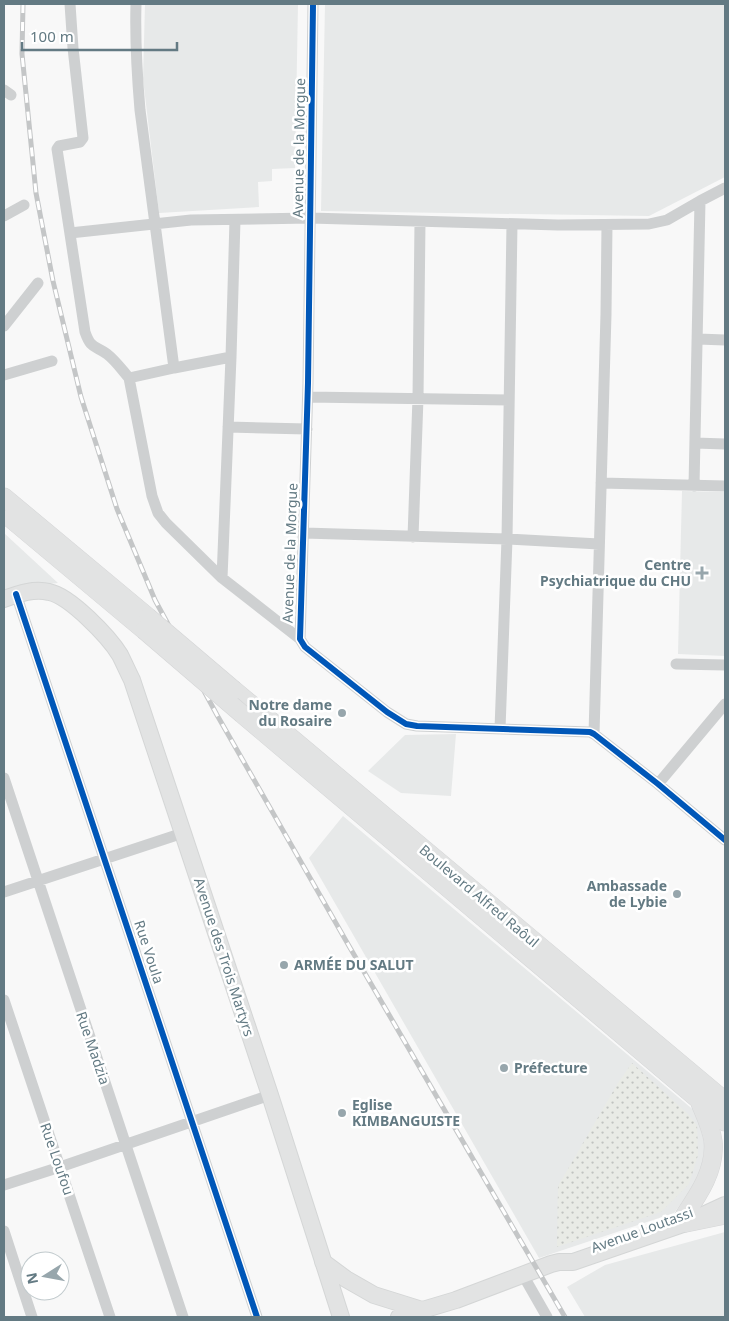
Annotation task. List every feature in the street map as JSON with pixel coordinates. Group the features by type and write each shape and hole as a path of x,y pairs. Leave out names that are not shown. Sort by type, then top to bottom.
{"main road":[{"path":"4,497 146,624 242,714 725,1122"},
{"path":"4,513 146,624"},
{"name":"Avenue des Trois Martyrs","path":"10,596 35,590 50,592 60,596 80,611 108,638 120,655 132,680 270,1095 341,1317"},
{"name":"Boulevard Alfred Raôul","path":"146,624 234,690 725,1101"},
{"path":"685,1220 707,1179 712,1160 713,1142 698,1098"},
{"name":"Avenue Loutassi","path":"685,1220 725,1197"},
{"name":"Avenue Loutassi","path":"399,1317 424,1314 456,1300 559,1262 571,1255 725,1206"},
{"path":"685,1220 725,1215"},
{"path":"323,1262 346,1279 374,1295 424,1314"}],"street":[{"path":"70,4 83,138 80,142 59,146 57,149 85,332 94,348 106,354 118,364 129,378 152,496 158,513 222,578 300,639"},
{"path":"136,4 136,60 140,110 174,368"},
{"name":"Avenue de la Morgue","path":"313,4 308,397 300,639 304,647 387,712 406,724 417,726 590,732 594,734"},
{"path":"70,233 191,220 310,218 512,224 607,225 657,223 667,220 725,188"},
{"path":"694,486 700,201"},
{"path":"4,216 24,205"},
{"path":"222,578 235,220"},
{"path":"413,537 418,398 420,222"},
{"path":"500,729 507,539 512,224"},
{"path":"607,225 594,734 724,836"},
{"path":"4,326 38,283"},
{"path":"698,339 725,340"},
{"path":"129,378 231,358"},
{"path":"4,376 52,361"},
{"path":"308,397 509,400"},
{"path":"228,427 307,429"},
{"path":"695,443 725,444"},
{"path":"601,483 725,486"},
{"path":"304,533 507,539 599,544"},
{"name":"Rue Voula","path":"10,596 105,860 257,1317"},
{"path":"676,664 725,665"},
{"path":"658,784 725,704"},
{"name":"Rue Madzia","path":"4,778 183,1317"},
{"path":"4,892 183,833"},
{"name":"Rue Loufou","path":"4,1000 110,1317"},
{"path":"4,1185 270,1095"},
{"path":"4,1231 32,1317"},
{"path":"523,1275 547,1317"}],"shaded area":[{"path":"145,4 298,4 295,168 272,169 272,181 258,182 259,207 159,213 143,79"},
{"path":"325,4 725,4 725,177 649,216 321,211"},
{"name":"Centre Psychiatrique du CHU","path":"682,491 725,492 725,656 678,654"},
{"path":"4,533 58,583 32,586 4,594"},
{"path":"456,734 451,796 401,793 368,771 405,735"},
{"path":"343,816 696,1112 705,1146 700,1178 674,1213 539,1258 309,858"},
{"path":"632,1063 687,1113 697,1125 698,1155 689,1184 661,1212 557,1247 558,1186 618,1083"},
{"path":"725,1232 725,1317 585,1317 567,1287 605,1265"}],"railway":[{"path":"23,4 22,54 36,193 53,281 81,397 117,509 155,600 217,715 565,1317"}],"cycle path":[{"path":"313,4 308,383 300,639 305,647 387,712 406,724 417,726 590,732 658,784 725,840"},
{"path":"16,594 257,1317"}],"place":[{"name":"Centre Psychiatrique du CHU","path":"702,573"},
{"name":"Notre dame du Rosaire","path":"342,713"},
{"name":"Ambassade de Lybie","path":"677,894"},
{"name":"ARMÉE DU SALUT","path":"284,965"},
{"name":"Préfecture","path":"504,1068"},
{"name":"Eglise KIMBANGUISTE","path":"342,1113"}]}
